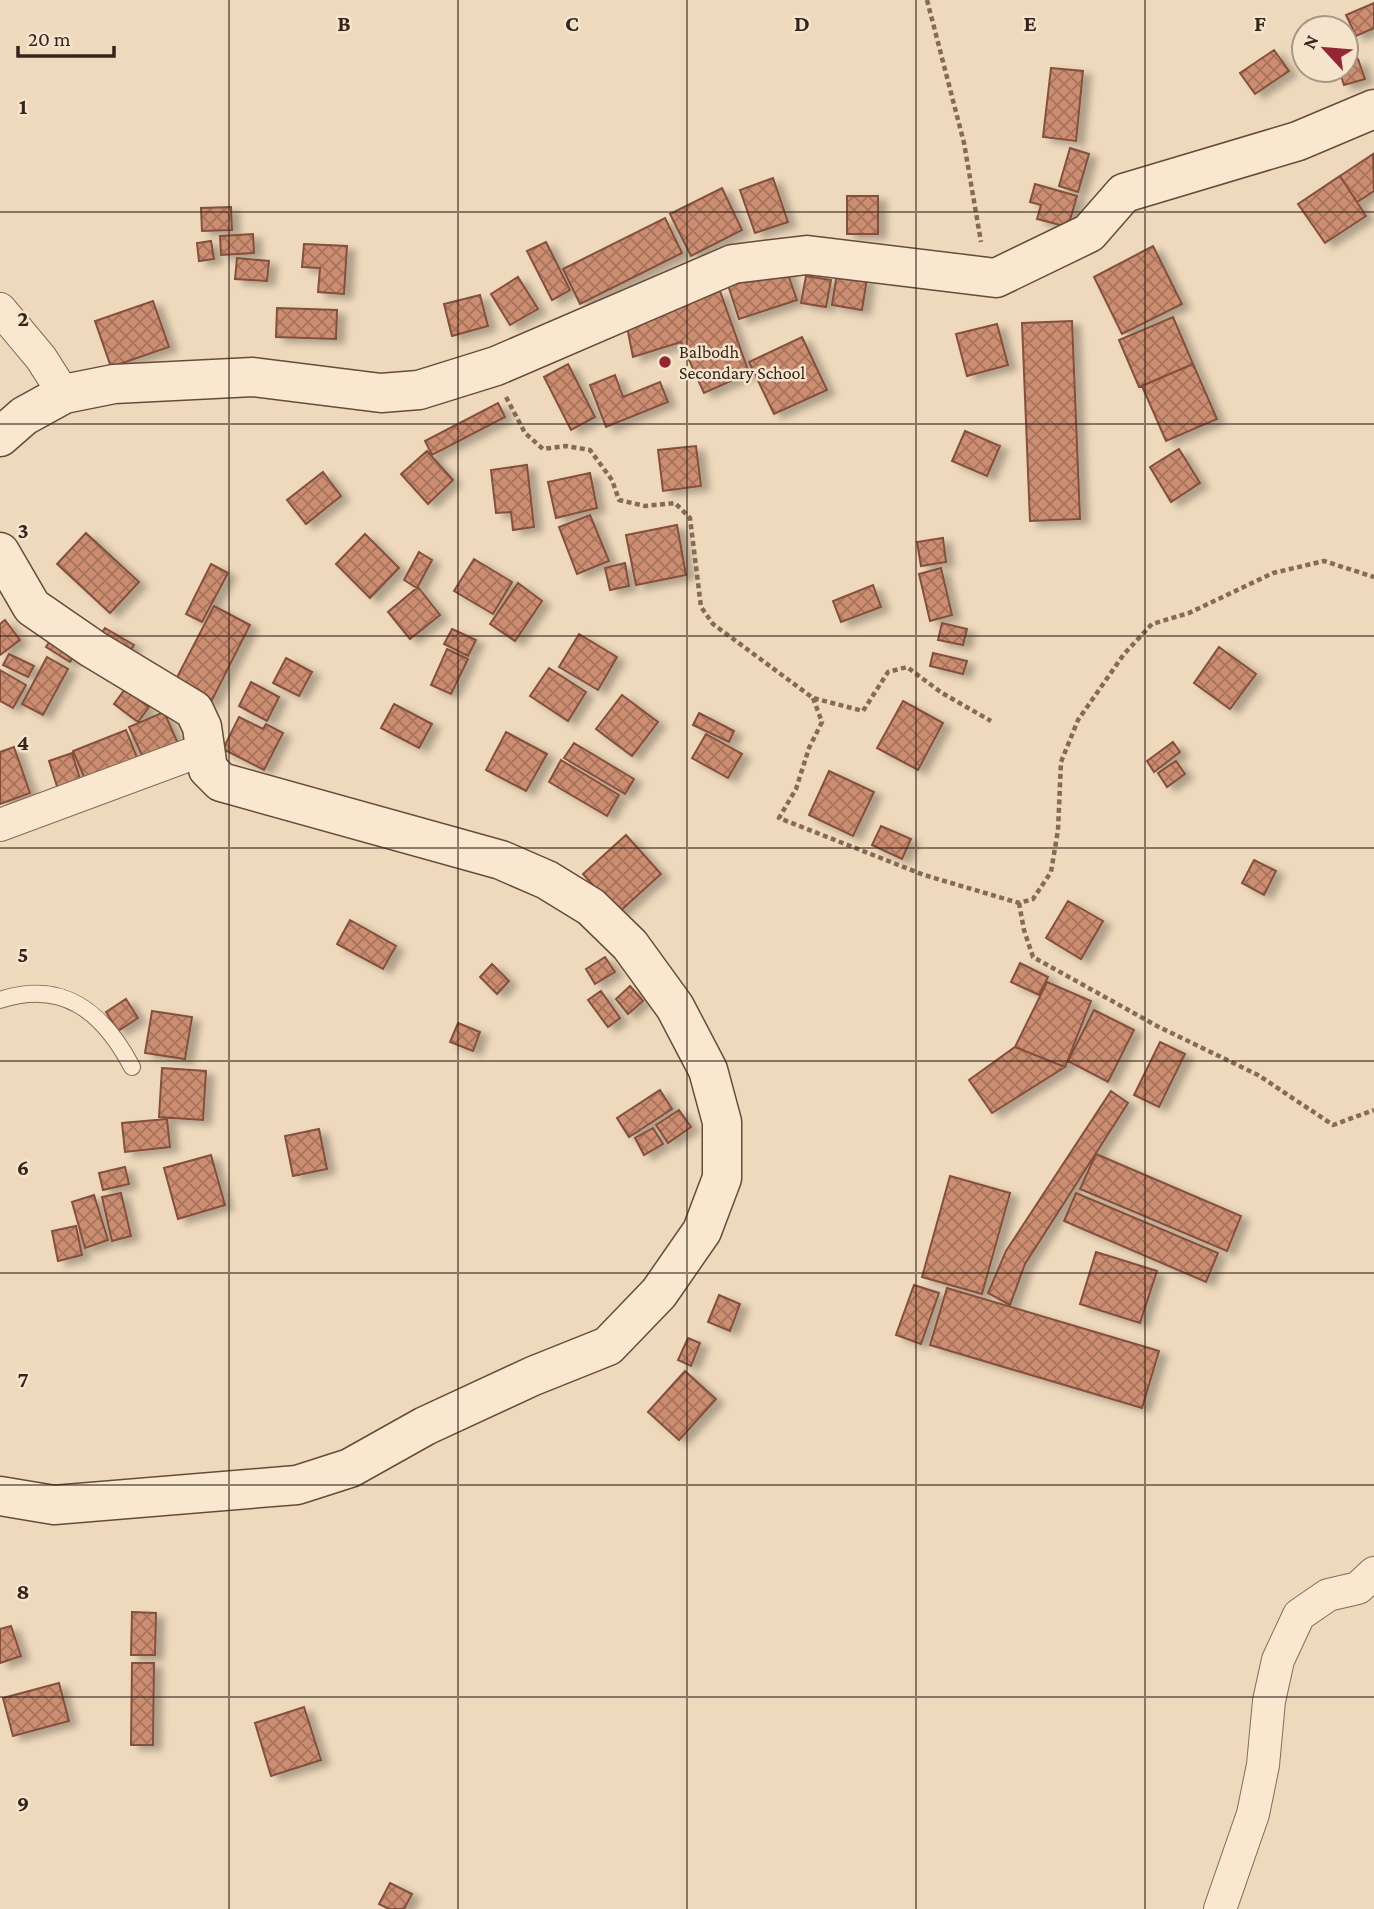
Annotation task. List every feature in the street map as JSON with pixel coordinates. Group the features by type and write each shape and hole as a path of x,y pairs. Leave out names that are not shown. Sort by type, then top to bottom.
{"main road":[{"path":"0,436 24,416 64,394 114,384 254,377 381,393 419,390 496,366 733,264 807,255 996,278 1089,233 1124,192 1298,141 1374,109"},
{"path":"0,552 32,607 93,649 194,710 202,727 208,769 221,782 501,860 547,880 591,907 630,945 675,1007 708,1070 722,1122 722,1178 702,1231 659,1293 608,1346 534,1376 425,1426 350,1468 297,1485 54,1506 0,1496"}],"street":[{"path":"0,309 41,358 64,394"},
{"path":"0,825 205,749"},
{"path":"1220,1909 1253,1814 1263,1765 1269,1701 1278,1660 1299,1615 1328,1595 1358,1588 1374,1573"}],"lane":[{"path":"0,1000 21,993 58,994 89,1010 122,1047 132,1067"}],"path":[{"path":"928,0 964,144 982,253 996,278"},
{"path":"496,366 510,407 525,433 543,449 566,446 590,450 612,480 619,500 645,506 675,503 690,518 701,607 713,624 813,698 863,711 888,672 907,667 942,693 991,721"},
{"path":"813,698 822,722 809,748 796,789 779,818 924,875 1018,904 1033,899 1051,872 1058,830 1061,762 1078,720 1124,654 1152,624 1189,613 1273,573 1324,561 1374,577"},
{"path":"1018,904 1034,957 1157,1026 1258,1075 1333,1125 1374,1110"}],"building":[{"path":"1374,3 1374,28 1360,34 1360,14 1348,14"},
{"path":"1274,50 1289,71 1255,94 1240,73"},
{"path":"1360,65 1365,79 1360,80"},
{"path":"1051,68 1083,71 1076,141 1043,137"},
{"path":"1070,148 1089,154 1078,192 1059,186"},
{"path":"1373,154 1374,191 1357,202 1340,176"},
{"path":"1340,176 1366,216 1325,243 1298,204"},
{"path":"773,178 788,222 755,233 740,190"},
{"path":"1035,184 1077,196 1068,227 1037,219 1041,205 1030,202"},
{"path":"722,188 742,230 691,256 670,214"},
{"path":"847,196 878,196 878,234 847,234"},
{"path":"231,207 232,230 202,231 201,208"},
{"path":"665,218 682,253 580,304 563,269"},
{"path":"253,234 254,253 221,255 220,236"},
{"path":"211,241 214,259 199,261 197,243"},
{"path":"546,242 570,290 552,300 527,251"},
{"path":"304,244 347,246 344,294 318,292 320,268 302,267"},
{"path":"1153,246 1182,304 1122,334 1094,277"},
{"path":"237,258 269,261 267,281 235,279"},
{"path":"785,266 797,300 739,319 728,285"},
{"path":"837,273 867,278 862,310 832,305"},
{"path":"806,276 831,280 826,307 801,303"},
{"path":"518,277 538,309 510,325 491,294"},
{"path":"720,291 749,373 704,393 681,342 633,357 627,327"},
{"path":"480,295 488,326 452,336 444,304"},
{"path":"153,301 169,347 111,367 95,321"},
{"path":"277,308 337,310 336,339 276,337"},
{"path":"1173,317 1193,364 1139,387 1119,340"},
{"path":"1072,321 1080,519 1030,521 1022,323"},
{"path":"997,324 1008,365 967,376 956,334"},
{"path":"802,337 827,390 774,414 749,362"},
{"path":"568,364 595,417 571,430 544,377"},
{"path":"1193,364 1217,419 1166,441 1142,386"},
{"path":"615,375 623,397 660,382 668,402 606,427 590,385"},
{"path":"498,403 505,417 432,455 425,441"},
{"path":"965,431 1000,446 987,476 952,461"},
{"path":"696,446 701,486 663,491 658,450"},
{"path":"1179,449 1200,483 1171,502 1150,467"},
{"path":"427,451 453,480 428,504 401,474"},
{"path":"527,465 534,527 513,530 511,512 496,513 491,470"},
{"path":"323,472 341,496 306,524 287,500"},
{"path":"590,473 597,508 556,518 548,482"},
{"path":"590,515 609,561 577,574 559,527"},
{"path":"677,525 686,575 636,585 626,535"},
{"path":"86,533 139,582 110,613 57,564"},
{"path":"365,534 399,568 370,598 336,564"},
{"path":"943,538 946,562 921,566 917,542"},
{"path":"419,552 432,560 417,588 404,580"},
{"path":"474,559 512,582 493,614 454,591"},
{"path":"625,563 629,586 610,590 605,568"},
{"path":"211,564 228,573 202,622 186,614"},
{"path":"941,568 952,615 930,621 919,574"},
{"path":"518,583 542,601 515,641 490,624"},
{"path":"873,585 881,607 841,622 833,601"},
{"path":"418,587 440,615 410,639 388,612"},
{"path":"214,606 250,625 210,704 173,685"},
{"path":"5,620 20,640 0,655 0,624"},
{"path":"942,623 967,629 963,645 938,640"},
{"path":"105,628 134,645 126,657 98,639"},
{"path":"452,629 476,640 468,656 444,644"},
{"path":"579,634 617,657 598,690 559,667"},
{"path":"54,635 78,651 70,662 46,647"},
{"path":"1219,647 1256,674 1230,709 1194,683"},
{"path":"447,649 468,659 451,694 431,685"},
{"path":"933,653 967,661 963,674 930,666"},
{"path":"9,654 34,666 28,677 3,665"},
{"path":"47,657 68,669 43,715 22,704"},
{"path":"286,658 312,672 299,696 273,683"},
{"path":"549,668 586,692 568,721 530,696"},
{"path":"0,670 26,685 13,708 0,701"},
{"path":"251,682 279,697 267,721 239,706"},
{"path":"125,689 149,707 138,722 114,704"},
{"path":"622,695 658,722 632,756 596,729"},
{"path":"903,701 943,723 918,770 877,748"},
{"path":"394,704 432,724 419,748 381,728"},
{"path":"164,712 180,748 146,764 129,727"},
{"path":"699,713 734,731 729,742 693,725"},
{"path":"239,717 263,729 266,724 283,733 264,770 223,749"},
{"path":"126,730 140,765 88,786 73,751"},
{"path":"506,732 547,754 526,791 486,770"},
{"path":"706,734 742,754 728,778 692,758"},
{"path":"1173,742 1180,752 1154,772 1147,761"},
{"path":"574,743 634,779 625,794 564,758"},
{"path":"14,747 30,793 0,804 0,752"},
{"path":"72,753 84,792 61,799 49,761"},
{"path":"561,760 619,795 607,816 549,782"},
{"path":"1176,761 1185,774 1167,787 1158,773"},
{"path":"829,771 874,792 853,836 809,815"},
{"path":"881,826 911,839 902,859 872,845"},
{"path":"626,835 661,874 618,913 583,874"},
{"path":"1254,860 1276,871 1264,895 1242,883"},
{"path":"1068,901 1103,921 1081,959 1046,938"},
{"path":"350,920 396,946 383,969 337,944"},
{"path":"605,957 615,972 595,984 586,969"},
{"path":"1020,963 1048,977 1039,995 1011,982"},
{"path":"492,964 509,981 497,994 480,977"},
{"path":"1047,982 1091,1001 1065,1067 1015,1047"},
{"path":"630,986 643,1001 628,1014 616,999"},
{"path":"601,991 620,1018 608,1027 588,1000"},
{"path":"126,999 138,1018 118,1031 106,1012"},
{"path":"1094,1010 1134,1030 1108,1082 1068,1061"},
{"path":"152,1011 192,1017 185,1059 145,1053"},
{"path":"458,1023 480,1032 473,1051 450,1042"},
{"path":"1160,1042 1185,1054 1159,1107 1134,1095"},
{"path":"1015,1047 1065,1067 992,1113 969,1080"},
{"path":"162,1068 206,1071 203,1120 159,1117"},
{"path":"660,1090 672,1109 629,1137 617,1118"},
{"path":"1111,1091 1128,1103 1025,1264 1010,1305 988,1293 1006,1251"},
{"path":"679,1110 691,1127 668,1143 656,1125"},
{"path":"167,1119 170,1147 125,1152 122,1123"},
{"path":"653,1128 663,1144 644,1155 635,1138"},
{"path":"319,1129 327,1169 293,1176 285,1136"},
{"path":"1096,1154 1241,1216 1227,1251 1080,1189"},
{"path":"211,1155 225,1205 178,1219 164,1168"},
{"path":"125,1167 129,1184 103,1190 99,1173"},
{"path":"950,1176 1010,1193 982,1294 922,1277"},
{"path":"121,1193 131,1236 112,1241 102,1197"},
{"path":"1076,1193 1218,1253 1206,1282 1064,1221"},
{"path":"94,1195 108,1240 85,1248 72,1202"},
{"path":"76,1226 82,1255 58,1261 52,1231"},
{"path":"1096,1252 1157,1271 1140,1323 1080,1304"},
{"path":"914,1285 939,1293 921,1344 896,1335"},
{"path":"947,1288 1159,1351 1142,1408 930,1345"},
{"path":"719,1295 740,1304 730,1331 708,1322"},
{"path":"688,1338 700,1343 691,1366 678,1360"},
{"path":"685,1371 716,1399 679,1440 648,1412"},
{"path":"132,1612 156,1613 155,1655 131,1655"},
{"path":"11,1626 21,1656 0,1663 0,1629"},
{"path":"132,1663 154,1663 153,1745 131,1745"},
{"path":"59,1683 69,1721 13,1736 3,1698"},
{"path":"304,1707 321,1760 271,1776 255,1723"},
{"path":"390,1883 412,1894 404,1909 389,1909 379,1904"}],"place":[{"name":"Balbodh Secondary School","path":"665,362"}]}
